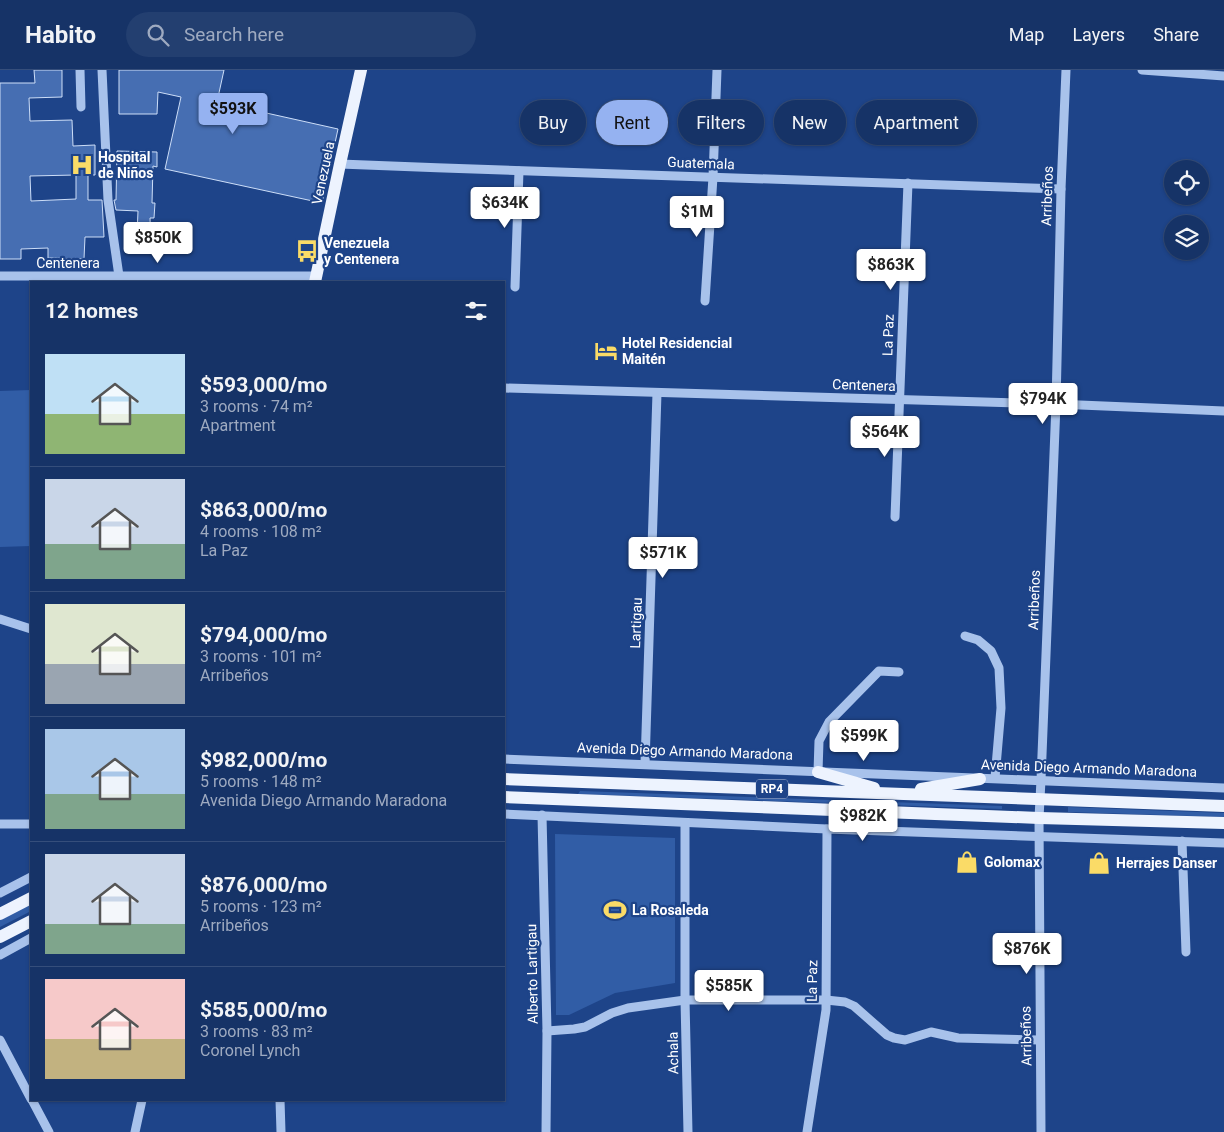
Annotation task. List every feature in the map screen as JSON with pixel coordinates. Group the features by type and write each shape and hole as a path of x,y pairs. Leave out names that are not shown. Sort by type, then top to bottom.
{"main road":[{"name":"Venezuela","path":"316,279 361,70"},
{"path":"818,772 895,793 980,778"},
{"name":"RP4","path":"505,779 1224,806"},
{"name":"RP4","path":"505,796 1039,818 1224,823"},
{"path":"0,914 30,899"},
{"path":"0,937 30,922"}],"street":[{"path":"80,70 81,107"},
{"path":"102,70 108,200 119,276"},
{"path":"706,301 717,70"},
{"name":"Arribeños","path":"1041,1132 1038,835 1056,404 1066,70"},
{"path":"1142,70 1224,76"},
{"name":"Guatemala","path":"340,164 1061,189"},
{"path":"515,288 519,171"},
{"name":"La Paz","path":"895,517 898,400 908,183"},
{"name":"Centenera","path":"0,276 316,279"},
{"name":"Centenera","path":"505,388 1056,404 1224,411"},
{"name":"Lartigau","path":"645,764 657,393"},
{"path":"0,619 30,629"},
{"path":"964,636 978,640 990,651 1000,668 1001,708 995,778"},
{"path":"818,772 818,741 830,722 879,671 899,672"},
{"name":"Avenida Diego Armando Maradona","path":"505,759 1224,788"},
{"path":"505,814 827,829 1224,843"},
{"name":"Alberto Lartigau","path":"542,815 547,1031 546,1132"},
{"name":"Achala","path":"685,823 685,1000 688,1132"},
{"path":"0,824 30,824"},
{"name":"La Paz","path":"807,1132 826,1010 827,829"},
{"path":"1182,841 1186,952"},
{"path":"0,893 30,878"},
{"path":"0,955 30,939"},
{"path":"547,1031 585,1027 612,1013 628,1008 685,1000 826,1000 846,1002 854,1006 887,1035 905,1040 932,1032 958,1038 1039,1040"},
{"path":"0,1040 30,1095"},
{"path":"33,1101 49,1132"},
{"path":"134,1132 142,1101"},
{"path":"280,1101 281,1132"}],"shaded area":[{"path":"30,390 30,546 0,547 0,391"},
{"path":"580,791 1002,806 1002,809 578,794"},
{"path":"1068,807 1224,813 1224,817 1068,812"},
{"name":"La Rosaleda","path":"555,834 675,838 675,983 615,993 569,1015 556,1015"},
{"path":"30,904 30,912 0,927 0,920"}],"building":[{"path":"34,70 62,70 62,97 29,98 30,121 72,120 73,146 95,145 95,175 88,175 88,200 102,200 104,237 85,237 84,259 48,258 48,248 21,249 21,259 0,259 0,83 35,83","holes":["76,175 76,199 31,201 30,176"]},
{"path":"119,70 224,70 217,102 338,129 322,203 165,169 181,97 158,92 157,114 119,114"},
{"path":"117,151 157,152 157,167 153,166 152,203 155,203 154,218 150,218 151,252 136,252 138,211 116,210 114,200 116,200"}],"place":[{"name":"Hospital de Niños","path":"82,165"},
{"name":"Venezuela y Centenera","path":"307,251"},
{"name":"Hotel Residencial Maitén","path":"606,351"},
{"name":"Golomax","path":"967,862"},
{"name":"Herrajes Danser","path":"1099,863"},
{"name":"La Rosaleda","path":"615,910"}]}
